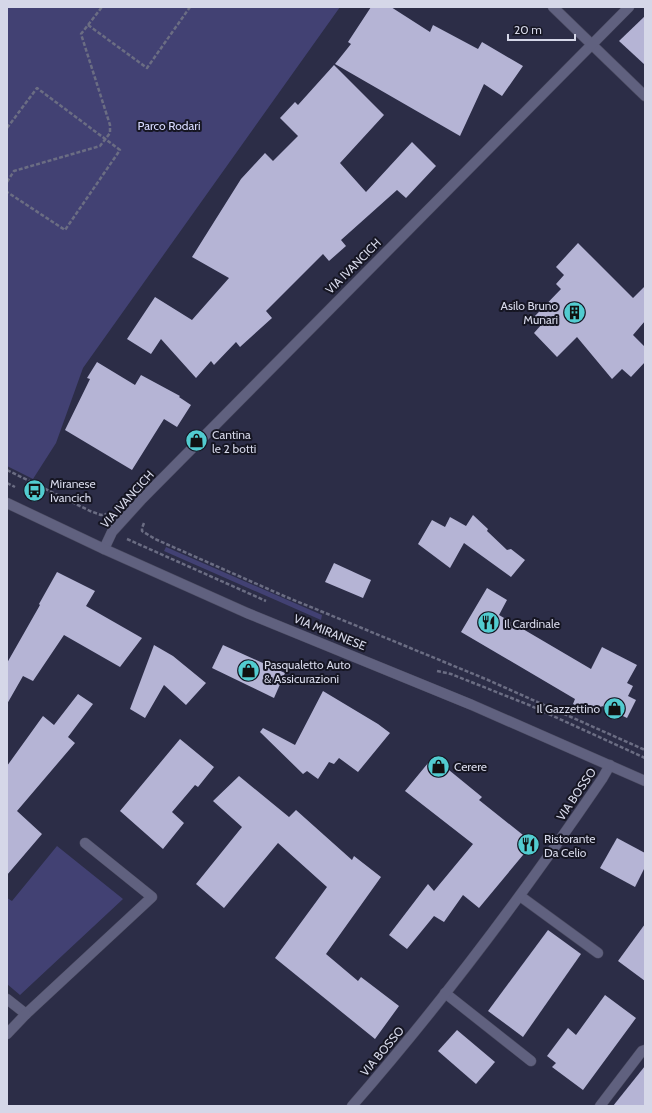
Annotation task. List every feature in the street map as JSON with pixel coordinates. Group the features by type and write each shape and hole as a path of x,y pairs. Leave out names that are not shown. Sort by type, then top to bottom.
{"street":[{"path":"553,7 645,96"},
{"name":"VIA IVANCICH","path":"104,549 112,532 141,500 628,7"},
{"name":"VIA MIRANESE","path":"7,503 104,549 247,612 472,705 645,781"},
{"name":"VIA BOSSO","path":"352,1106 401,1050 542,867 610,765"},
{"path":"7,1034 26,1014 152,897 85,843"},
{"path":"520,896 598,953"},
{"path":"445,993 531,1061"},
{"path":"7,999 26,1014"},
{"path":"600,1106 642,1051 645,1050"}],"path":[{"path":"7,182 14,171 100,147 110,131 110,125 81,34 102,7"},
{"path":"88,25 147,68 190,7"},
{"path":"7,128 37,88 120,150 65,230 7,192"},
{"path":"7,470 90,511 101,515 112,511"},
{"path":"7,483 12,485"},
{"path":"145,522 142,531 155,539 284,596 488,680 645,750"},
{"path":"135,542 271,603"},
{"path":"430,670 451,674 515,700 568,722 645,758"}],"green space":[{"name":"Parco Rodari","path":"7,7 340,7 83,368 56,443 33,479 7,466"},
{"path":"166,547 322,615 321,620 164,551"},
{"path":"57,846 123,899 20,995 7,984 7,898 12,901"}],"building":[{"path":"371,7 391,7 430,32 433,25 478,49 482,42 523,66 502,96 484,84 460,136 335,64 351,44 348,42"},
{"path":"645,16 645,65 619,41"},
{"path":"334,65 384,115 340,163 366,192 412,142 436,166 406,198 397,190 341,240 346,246 329,261 323,254 266,311 272,318 240,347 236,342 214,365 211,361 196,378 161,339 151,354 127,339 155,297 192,320 229,278 192,257 241,179 265,153 273,161 298,136 280,118 295,102 298,105"},
{"name":"Asilo Bruno Munari","path":"578,243 633,298 645,286 645,321 633,335 645,347 645,362 631,377 622,369 612,379 577,337 557,357 534,333 542,324 534,317 561,289 556,284 564,275 556,267"},
{"path":"97,362 135,385 141,375 180,396 179,397 191,405 177,427 164,419 132,470 65,430 90,379 87,378"},
{"path":"473,515 507,550 511,549 525,560 511,577 464,543 450,568 418,544 432,520 445,527 450,517 466,526"},
{"path":"334,563 371,580 363,598 325,582"},
{"path":"57,572 95,591 86,606 142,638 120,667 64,635 33,681 23,676 7,704 7,663"},
{"path":"487,588 507,600 499,615 591,669 602,647 637,665 627,683 633,686 628,696 636,700 627,718 602,706 594,714 573,704 575,699 461,632"},
{"path":"154,645 173,656 206,683 186,705 164,685 145,718 130,709"},
{"name":"Pasqualetto Auto & Assicurazioni","path":"223,645 285,673 274,698 212,668"},
{"path":"323,691 378,724 390,733 358,772 339,758 334,764 329,762 318,779 307,771 303,774 260,732 263,728 295,745"},
{"path":"78,694 93,704 68,737 75,743 17,811 42,834 7,875 7,766 43,716 54,725"},
{"path":"180,739 214,767 198,787 195,785 172,812 184,823 163,849 120,811"},
{"path":"433,757 482,797 479,800 533,843 479,908 463,895 444,922 434,916 407,949 389,935 428,884 434,891 473,844 405,791"},
{"path":"239,776 289,817 296,810 352,860 354,856 381,877 326,954 358,981 361,977 399,1006 375,1039 275,958 327,887 278,843 224,908 196,884 242,827 213,801"},
{"path":"617,838 645,853 645,867 635,887 600,868"},
{"path":"645,924 645,981 618,961"},
{"path":"548,930 581,954 523,1037 488,1011"},
{"path":"605,995 636,1018 583,1090 552,1067 556,1063 547,1056 568,1028 576,1035"},
{"path":"457,1030 495,1062 476,1084 438,1051"},
{"path":"645,1066 645,1106 613,1106"}],"place":[{"name":"Asilo Bruno Munari","path":"574,312"},
{"name":"Cantina le 2 botti","path":"197,441"},
{"name":"Miranese Ivancich","path":"35,490"},
{"name":"Il Cardinale","path":"489,623"},
{"name":"Pasqualetto Auto & Assicurazioni","path":"248,671"},
{"name":"Il Gazzettino","path":"615,708"},
{"name":"Cerere","path":"439,766"},
{"name":"Ristorante Da Celio","path":"528,845"}]}
